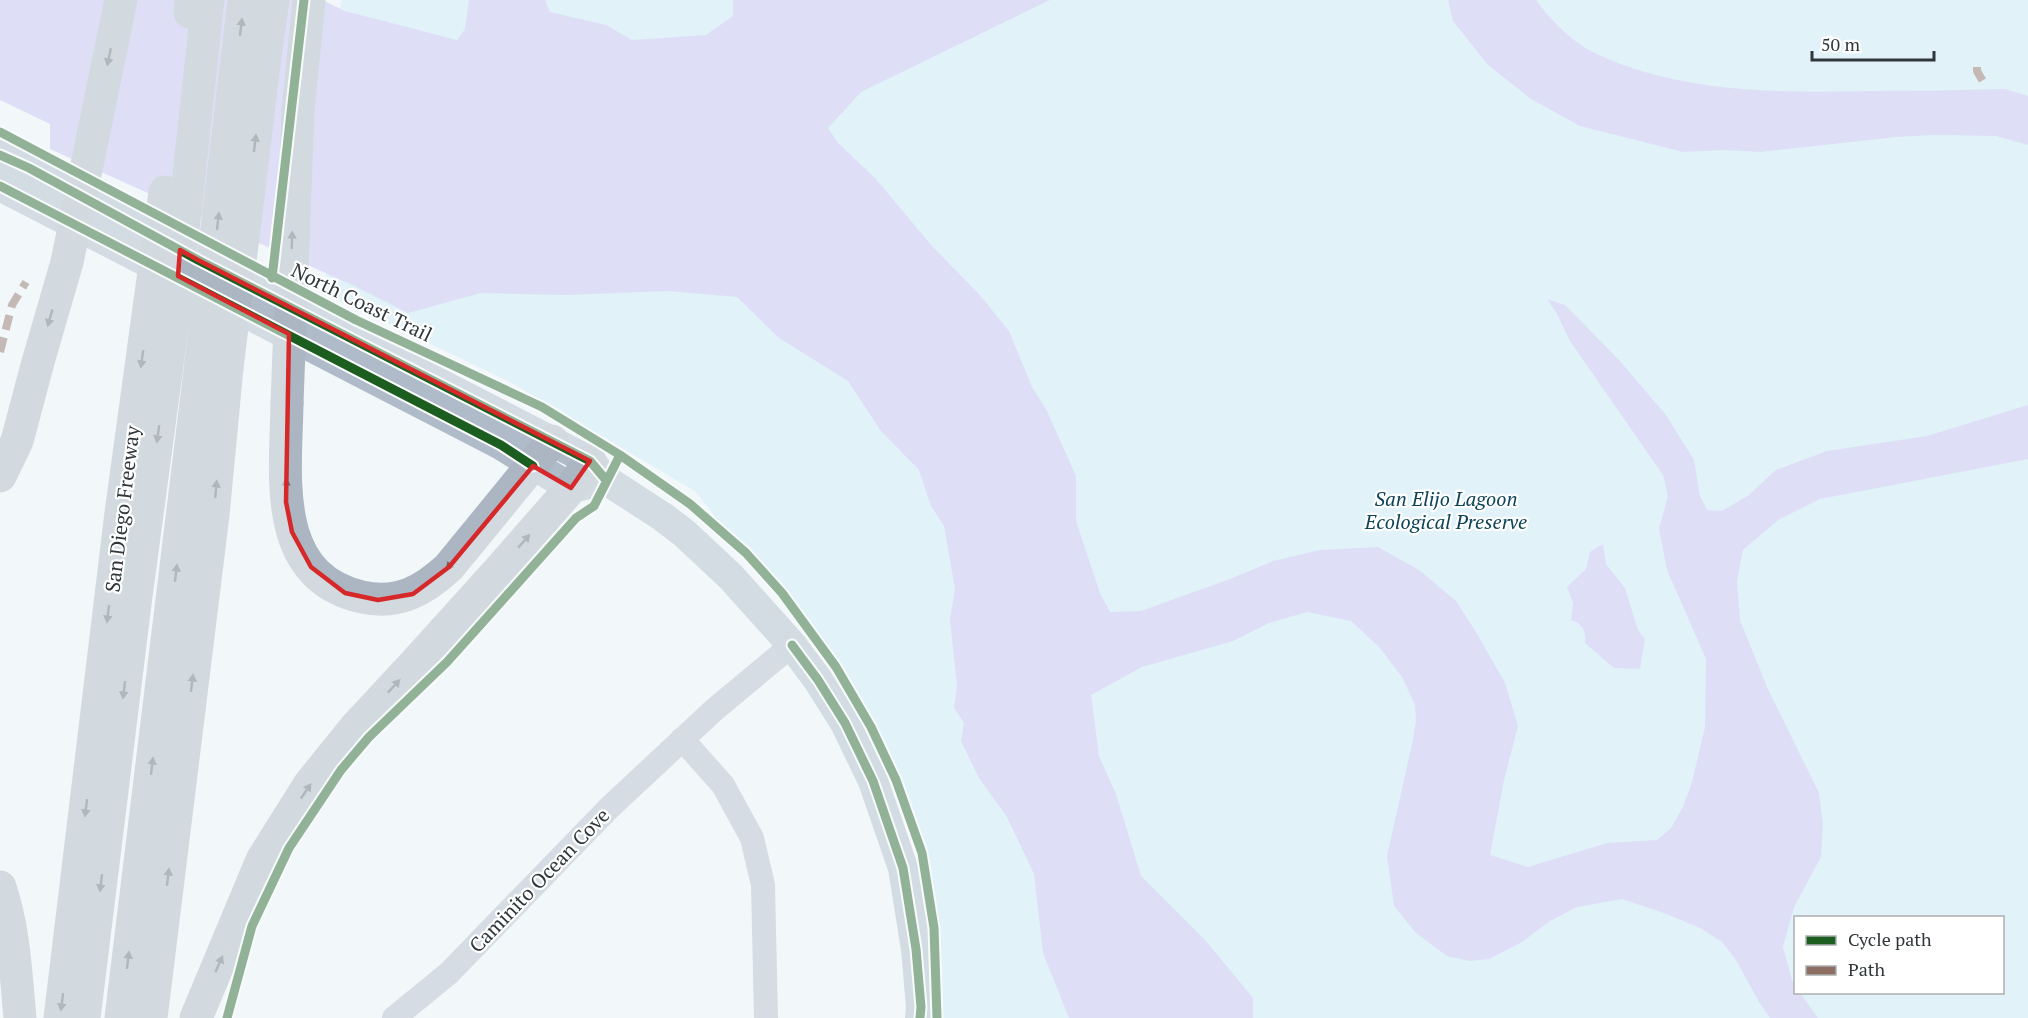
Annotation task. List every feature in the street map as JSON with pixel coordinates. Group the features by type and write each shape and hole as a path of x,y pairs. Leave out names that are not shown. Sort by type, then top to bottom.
{"highway":[{"path":"0,476 17,441 67,262 121,0"},
{"name":"San Diego Freeway","path":"60,1018 115,559 162,307 191,0"},
{"path":"84,1018 135,604 162,307 208,0"},
{"path":"151,1018 213,515 214,365 244,0"},
{"path":"121,1018 214,365 273,0"},
{"path":"309,0 298,111 287,403 286,502 296,544 311,567 345,593 378,600 413,594 430,584 449,567 542,453"},
{"path":"196,1018 262,860 309,785 354,729 570,488 598,470"},
{"path":"0,887 15,959 20,1018"}],"main road":[{"path":"0,155 29,168 198,260 542,453 570,488"},
{"path":"0,186 501,445 542,453 598,470 684,533 731,577 792,645 818,680 845,723 873,781 903,868 916,949 920,1018"}],"street":[{"name":"Caminito Ocean Cove","path":"394,1018 449,973 605,811 682,740 792,645"},
{"path":"682,740 723,785 752,838 763,885 765,1016"}],"highlighted area":[{"path":"180,250 198,260 590,461 571,488 533,466 449,567 413,594 378,600 345,593 311,567 292,532 286,502 289,334 178,276"}],"green space":[{"name":"San Elijo Lagoon Ecological Preserve","path":"341,0 2028,0 2028,1018 937,1018 941,977 917,831 846,684 695,491 510,382 322,292 386,23 340,9"}],"shaded area":[{"path":"0,0 322,0 345,11 457,40 465,29 469,0 545,0 550,12 606,25 632,40 706,35 733,16 733,0 1050,0 861,92 828,128 838,143 875,178 931,245 978,293 1009,331 1032,387 1047,411 1076,476 1076,521 1100,593 1110,612 1141,611 1273,561 1320,550 1378,547 1419,570 1456,601 1505,683 1518,726 1504,780 1490,855 1528,867 1607,843 1657,840 1671,828 1683,807 1692,782 1705,727 1706,659 1667,570 1659,529 1668,496 1663,475 1570,341 1547,299 1565,305 1619,360 1666,415 1694,460 1700,496 1707,510 1722,511 1749,495 1776,470 1827,451 1927,436 2028,405 2028,459 1820,499 1778,520 1743,550 1737,581 1740,620 1767,687 1819,793 1823,824 1821,857 1794,907 1783,947 1794,984 1794,994 1801,994 1818,1018 1770,1018 1736,960 1722,942 1700,928 1622,899 1577,907 1550,921 1522,942 1489,959 1469,961 1447,956 1416,933 1394,906 1387,856 1412,744 1416,722 1415,705 1402,677 1380,648 1351,621 1307,612 1269,623 1233,641 1142,667 1091,695 1099,756 1116,794 1141,876 1205,940 1253,998 1253,1018 1069,1018 1043,953 1034,874 1007,817 979,778 961,741 964,723 954,708 957,686 950,619 955,589 944,526 931,506 919,470 881,431 848,381 779,338 737,297 668,291 566,295 481,293 408,313 350,284 50,149 50,124 0,100"},
{"path":"1448,0 1536,0 1565,32 1591,51 1633,68 1699,84 1801,92 2005,89 2028,96 2028,145 1996,136 1933,135 1759,152 1723,150 1683,152 1580,126 1531,99 1488,65 1453,21"},
{"path":"1603,544 1606,564 1625,588 1638,630 1645,639 1640,669 1614,668 1585,643 1583,629 1571,620 1573,603 1567,587 1586,569 1590,552"}],"marked path":[{"path":"1977,67 1985,85"},
{"path":"0,352 12,305 26,282"}],"cycle path":[{"path":"272,278 304,0"},
{"name":"North Coast Trail","path":"0,132 356,320 542,407 620,455 690,504 746,553 782,593 836,667 871,727 896,780 922,853 934,928 937,1018"},
{"path":"0,155 29,168 198,260 590,461 606,480"},
{"path":"0,186 501,445 533,466"},
{"path":"227,1018 252,926 289,848 341,770 369,737 447,662 576,518 594,506 620,455"},
{"path":"792,645 818,680 845,723 873,781 903,868 916,949 920,1018"}]}
